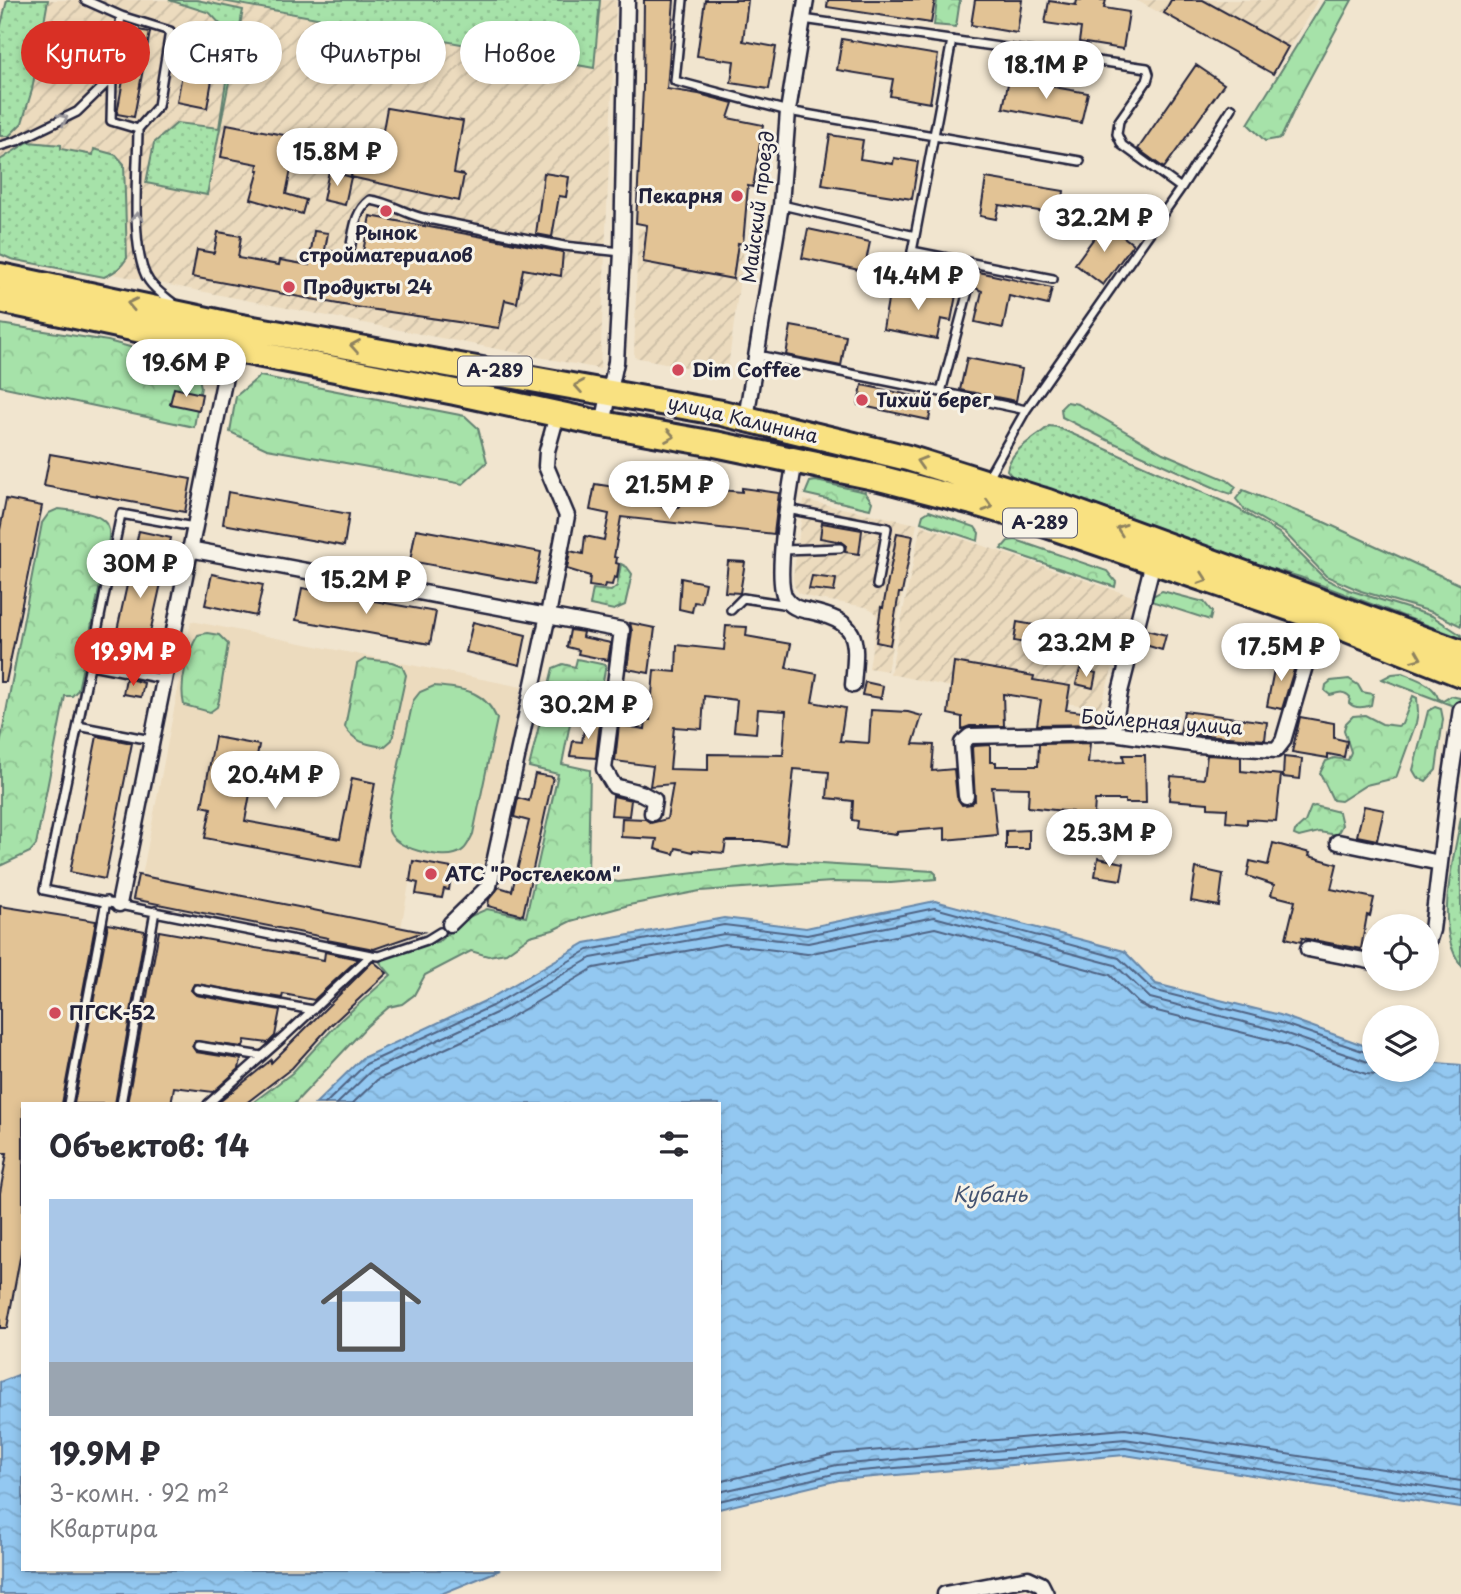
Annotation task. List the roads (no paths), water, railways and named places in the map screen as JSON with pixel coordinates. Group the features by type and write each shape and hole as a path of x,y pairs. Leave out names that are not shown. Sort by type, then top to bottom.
{"highway":[{"name":"улица Калинина","path":"0,276 187,316 233,337 455,392 603,425 795,460 972,502 1319,618 1461,674"},
{"name":"улица Калинина","path":"0,300 233,337 610,391 746,418 986,481 1461,653"},
{"path":"830,468 848,461 849,449 842,442"}],"street":[{"path":"603,425 616,362 622,252 627,0"},
{"name":"Майский проезд","path":"746,418 781,205 788,111 806,0"},
{"path":"112,903 151,740 233,337"},
{"path":"445,928 489,886 567,516 546,466 547,451 557,415"},
{"path":"795,460 787,509 782,593 790,605 830,615 845,624 853,637 855,647 853,685"},
{"path":"189,549 622,629 604,769 614,786 641,793 654,800 652,813"},
{"path":"1113,733 1120,692 1153,562"},
{"name":"Бойлерная улица","path":"966,796 962,743 971,736 1113,733 1198,744 1276,750 1283,741 1319,618"},
{"path":"1435,914 1448,788 1461,709"},
{"path":"1338,842 1440,863"},
{"path":"1308,949 1362,960"},
{"path":"945,1594 1028,1578 1041,1584 1046,1594"}],"lane":[{"path":"85,0 121,16 170,31 158,106 138,130 137,242 144,271 150,282 187,316"},
{"path":"684,0 675,81 788,111 1080,161"},
{"path":"120,21 121,16"},
{"path":"803,19 1147,68 1147,81 1119,121 1117,134 1122,145 1181,188"},
{"path":"941,392 968,291 921,281 911,267 952,40"},
{"path":"0,146 18,141 78,112 106,84"},
{"path":"112,84 111,121 138,130"},
{"path":"986,481 1026,410 1181,188 1232,108"},
{"path":"350,250 356,218 362,206 370,200 383,201 408,214 423,218 564,246 622,252"},
{"path":"781,205 915,236"},
{"path":"912,251 1053,279"},
{"path":"757,355 1026,410"},
{"path":"787,509 887,528 877,585"},
{"path":"194,527 121,514 44,890 379,956 427,940 445,928"},
{"path":"783,550 839,548"},
{"path":"731,610 743,598 790,605"},
{"path":"91,665 163,679"},
{"path":"78,726 151,740"},
{"path":"68,1102 112,903"},
{"path":"121,1102 155,911"},
{"path":"210,1102 371,955"},
{"path":"197,989 313,1010"},
{"path":"198,1046 262,1056"}],"water":[{"name":"Кубань","path":"935,901 1124,951 1156,984 1280,1015 1362,1045 1362,1082 1439,1082 1439,1063 1461,1065 1461,1508 1125,1455 839,1480 721,1509 721,1102 317,1102 362,1058 489,999 585,943 724,918 806,928"},
{"path":"21,1374 21,1571 498,1571 441,1594 0,1594 0,1382"}],"place":[{"name":"Пекарня","path":"737,196"},
{"name":"Рынок стройматериалов","path":"386,211"},
{"name":"Продукты 24","path":"289,287"},
{"name":"Dim Coffee","path":"678,370"},
{"name":"Тихий берег","path":"862,400"},
{"name":"АТС \"Ростелеком\"","path":"431,874"},
{"name":"ПГСК-52","path":"55,1013"}]}
